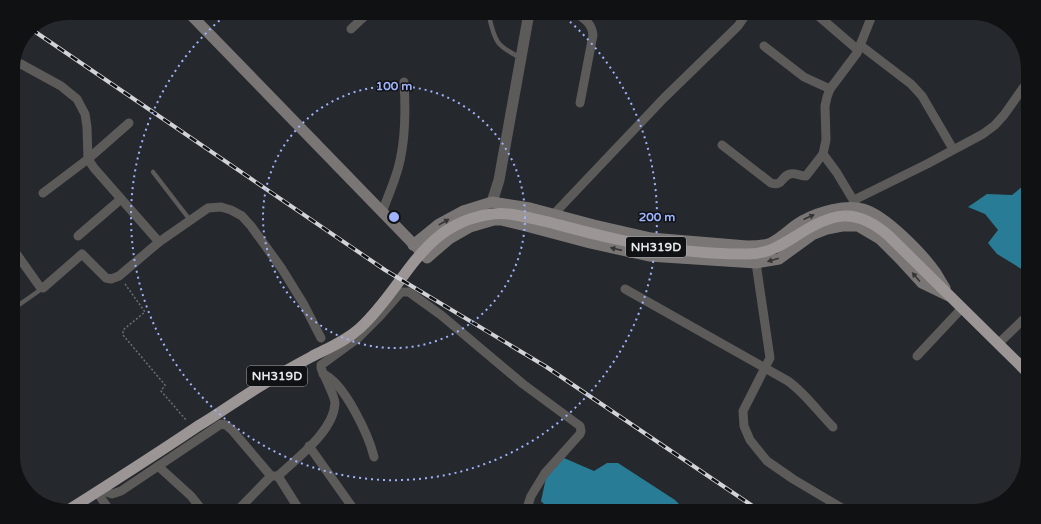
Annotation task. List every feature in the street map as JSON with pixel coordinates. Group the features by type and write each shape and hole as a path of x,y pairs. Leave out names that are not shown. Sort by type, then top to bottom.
{"highway":[{"name":"NH319D","path":"78,504 260,386 351,336 367,322 381,306 423,251 445,231 468,220 495,214 510,214 650,246 747,254 770,251 810,227 829,219 856,216 878,226 890,236 1021,366"}],"main road":[{"path":"196,20 427,258 449,239 470,228 494,220 520,224 649,256 756,264 779,259 812,235 827,229 842,226 858,226 866,229 880,239 922,283 949,296"},
{"path":"413,245 439,224 464,211 492,202 504,203 651,238 747,246 761,245 771,242 803,220 822,212 856,204 891,226 913,247 935,272 949,296"}],"street":[{"path":"351,29 361,20"},
{"path":"492,202 499,180 528,20"},
{"path":"580,103 593,35 592,29 585,20"},
{"path":"553,215 664,98 738,26 742,20"},
{"path":"824,20 859,47 912,84 922,96 953,149"},
{"path":"722,145 771,183 779,184 791,173 806,176 823,154 826,140 825,106 830,89 859,47 870,20"},
{"path":"764,46 804,77 830,89"},
{"path":"20,64 61,86 77,99 85,114 88,127 88,159 159,242"},
{"path":"382,213 396,177 400,162 404,137 404,82"},
{"path":"823,154 837,173 856,204 953,149 983,134 995,125 1021,90"},
{"path":"43,193 88,159 129,124"},
{"path":"499,180 501,195 504,203"},
{"path":"78,236 121,199"},
{"path":"20,259 40,287 43,288 82,254 106,278 111,279 119,276 159,242 208,208 221,207 232,210 242,216 250,226 282,269 303,303 321,338"},
{"path":"756,264 770,358 743,412 744,426 750,440 767,461 793,479 835,504"},
{"path":"625,289 765,368 799,389 833,427"},
{"path":"244,504 274,476 310,446 319,437 329,422 335,402 321,368 322,363 358,338 401,292 409,292 441,315 523,384 580,426 580,434 545,473 531,496 528,504"},
{"path":"917,356 962,308"},
{"path":"999,343 1021,321"},
{"path":"323,374 330,377 363,425 371,443 374,457"},
{"path":"99,491 112,494 117,493 219,425 224,425 232,430 274,476 295,504"},
{"path":"310,446 350,504"},
{"path":"158,466 191,496 197,504"},
{"path":"99,491 106,504"}],"lane":[{"path":"490,20 494,37 499,45 521,58"},
{"path":"153,172 190,220"},
{"path":"20,303 43,288"}],"path":[{"path":"119,276 146,312 123,330 123,335 165,385 161,391 190,425"}],"water":[{"path":"1021,188 1021,269 997,254 988,243 998,230 985,214 968,207 987,194 1012,195"},
{"path":"564,458 594,471 607,463 618,463 679,504 544,504 541,501 546,478"}],"railway":[{"path":"36,32 385,270 545,366 750,504"}]}
